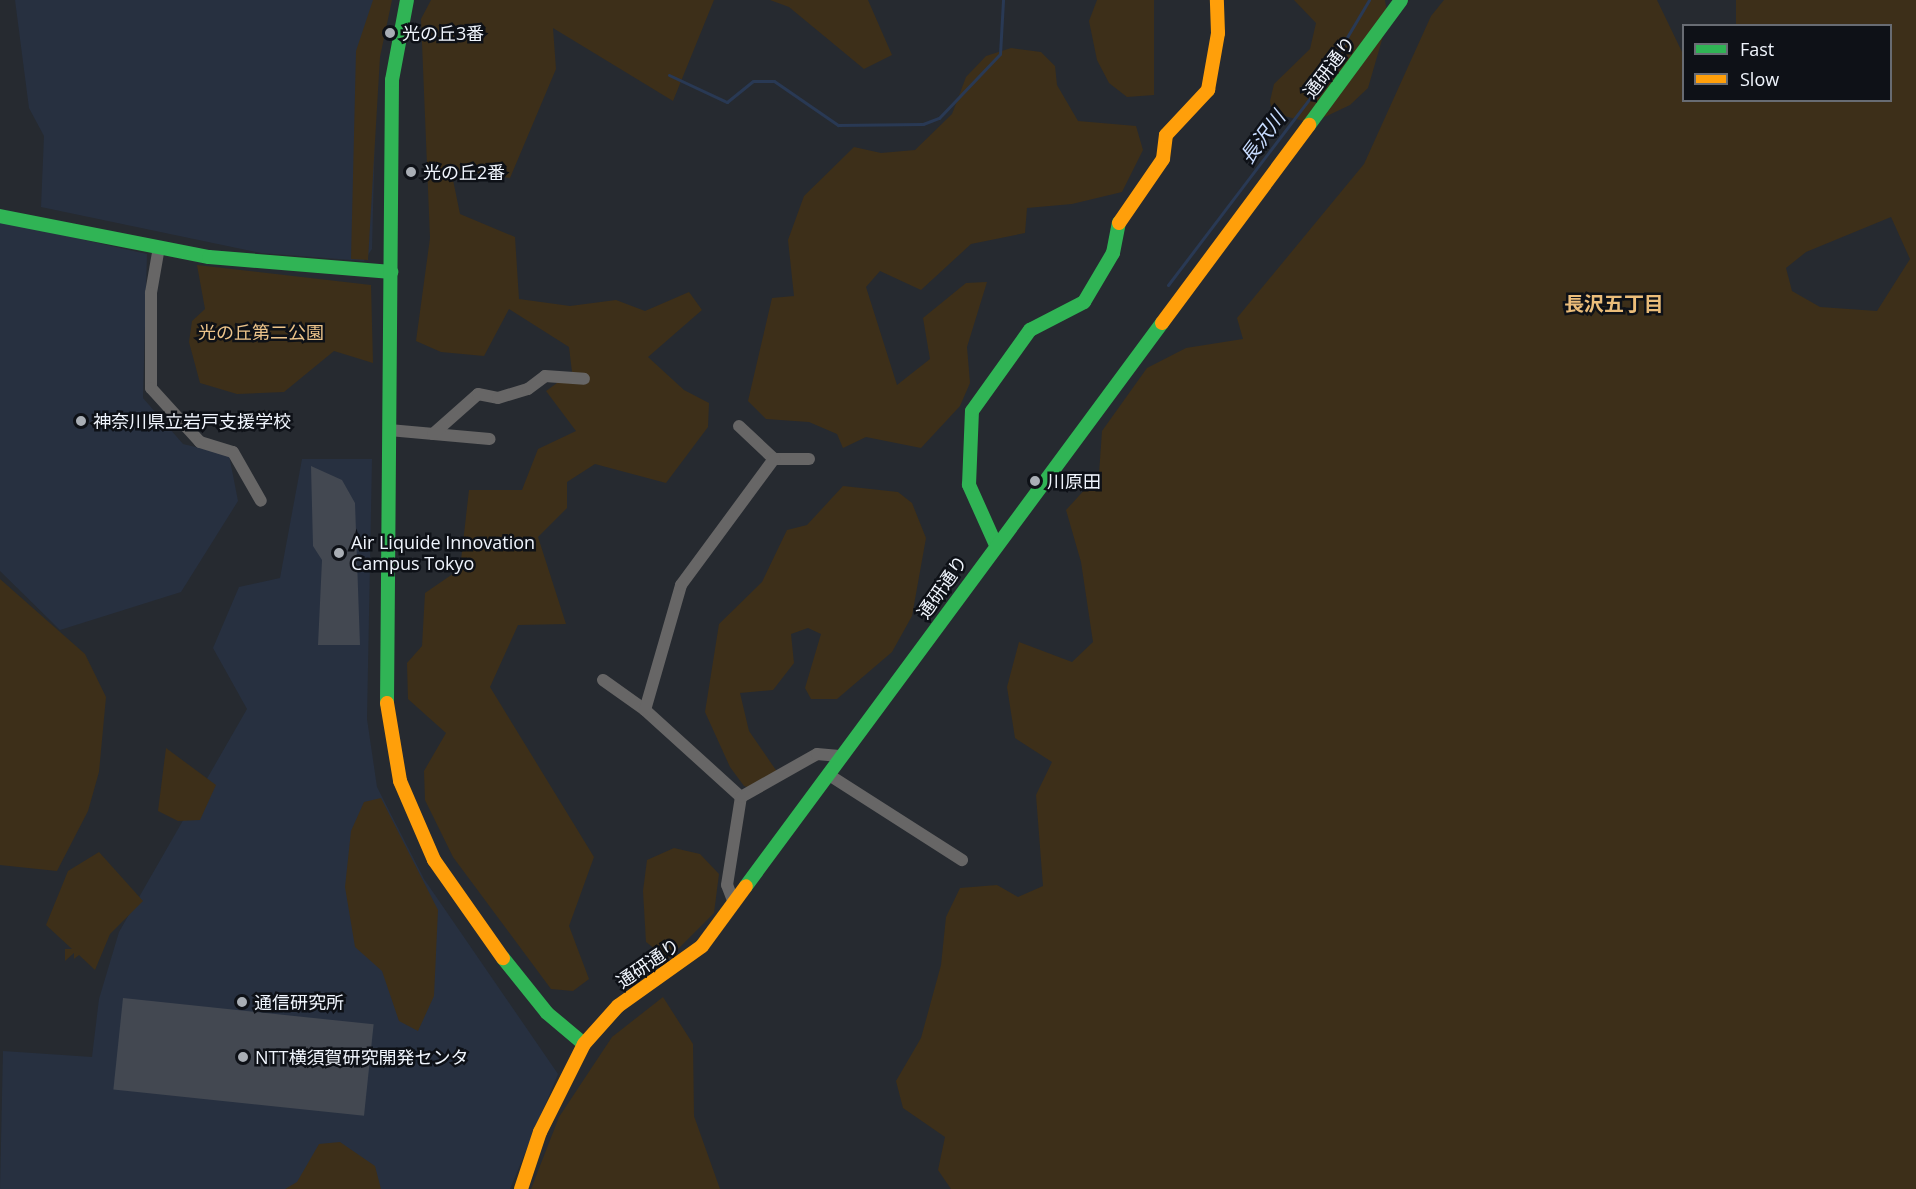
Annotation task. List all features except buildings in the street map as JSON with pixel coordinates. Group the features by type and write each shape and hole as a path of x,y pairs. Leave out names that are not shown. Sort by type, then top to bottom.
{"street":[{"path":"407,0 392,80 386,690 400,782 434,860 520,981 547,1013 584,1044"},
{"path":"996,543 969,485 972,411 1030,330 1084,302 1113,253 1121,214 1159,165 1166,135 1208,90 1218,33 1217,0"},
{"name":"通研通り","path":"521,1189 540,1132 584,1044 618,1006 691,958 829,775 996,543 1401,0"},
{"path":"0,216 159,247 290,267 391,272"},
{"path":"159,247 151,293 151,388 201,442 233,452 261,501"},
{"path":"433,434 478,394 498,398 528,389 545,376 584,379"},
{"path":"739,426 774,459 809,459"},
{"path":"389,430 490,439"},
{"path":"645,710 681,585 774,459"},
{"path":"603,680 645,710 741,797"},
{"path":"741,797 817,754 842,756"},
{"path":"829,775 962,860"},
{"path":"734,903 727,885 741,797"}],"shaded area":[{"path":"15,0 388,0 377,53 372,249 364,261 261,253 41,207 44,136 29,108"},
{"name":"神奈川県立岩戸支援学校","path":"0,221 147,254 143,398 183,444 229,455 238,501 181,592 60,630 0,571"},
{"path":"302,459 372,459 367,719 377,787 424,879 558,1074 510,1189 0,1189 3,1051 92,1057 99,999 119,932 247,709 213,648 239,587 280,578"}],"green space":[{"path":"373,0 392,0 380,57 368,260 351,259 356,51"},
{"path":"431,0 714,0 673,101 553,28 556,69 510,178 451,170 460,214 515,237 519,299 570,306 616,300 645,311 689,292 702,310 648,357 684,390 709,403 708,427 666,483 595,464 567,482 567,508 538,537 566,624 518,625 490,687 594,857 569,926 589,979 573,991 551,989 453,857 425,800 424,771 446,733 408,699 407,663 422,646 425,593 460,569 469,490 522,490 538,449 576,431 546,391 572,372 569,347 509,309 484,356 441,352 416,341 430,238 421,19"},
{"path":"770,0 868,0 892,55 864,69 789,7"},
{"path":"1097,0 1154,0 1154,95 1127,97 1109,83 1097,60 1089,21"},
{"path":"1294,0 1385,0 1388,19 1368,88 1350,105 1312,123 1272,113 1270,101 1274,84 1310,49 1316,23"},
{"path":"1444,0 1657,0 1682,52 1682,102 1892,102 1892,24 1736,24 1736,0 1916,0 1916,1189 951,1189 938,1170 945,1137 903,1108 896,1081 921,1038 941,965 946,917 960,888 997,885 1018,897 1043,886 1036,795 1052,762 1015,738 1007,687 1019,642 1072,662 1093,642 1081,562 1066,510 1099,474 1102,431 1147,368 1186,348 1243,339 1237,318 1364,164 1431,16","holes":["1891,217 1910,259 1877,311 1820,307 1792,291 1786,268 1806,252"]},
{"path":"1011,48 1041,52 1055,66 1057,85 1078,121 1136,126 1143,150 1122,192 1072,204 1027,208 1025,233 971,244 921,290 880,271 866,287 897,385 930,359 923,318 966,283 987,282 967,347 970,383 960,406 921,448 866,437 843,448 837,434 809,422 766,419 748,401 772,298 794,296 788,240 804,196 854,147 881,153 915,150 952,114 966,77 986,56"},
{"name":"光の丘第二公園","path":"197,265 371,285 373,363 334,351 284,392 237,394 200,383 189,342 192,321 205,309"},
{"path":"843,486 898,492 912,503 926,538 912,616 892,652 837,699 811,699 805,688 821,634 808,628 791,634 794,663 773,690 740,693 749,731 780,776 762,792 744,786 730,767 705,712 719,624 762,582 787,530 807,525"},
{"path":"0,579 85,654 106,697 99,772 88,811 57,871 0,865"},
{"path":"166,748 216,785 200,820 178,821 158,811"},
{"path":"381,798 438,910 434,996 418,1031 399,1021 382,971 355,947 345,887 351,831 364,802"},
{"path":"674,848 700,854 719,874 714,913 668,959 646,942 643,891 647,860"},
{"path":"99,852 143,901 110,934 95,970 79,955 74,959 74,953 65,961 65,949 72,949 46,925 68,871"},
{"path":"663,997 693,1044 694,1116 720,1189 531,1189 559,1117 612,1037"},
{"path":"340,1142 375,1166 381,1189 285,1189 297,1182 319,1144"}],"waterway":[{"path":"669,75 727,102 753,81 774,81 838,125 923,124 939,118 1000,54 1003,0"},
{"name":"長沢川","path":"1168,285 1314,93 1369,0"}],"traffic: fast":[{"path":"387,703 392,80 407,0"},
{"path":"1309,125 1401,0"},
{"path":"0,216 209,257 391,272"},
{"path":"995,543 969,485 972,411 1030,330 1084,302 1113,253 1119,223"},
{"path":"746,886 1162,323"},
{"path":"503,958 547,1013 584,1044"}],"traffic: slow":[{"path":"1119,223 1163,159 1166,135 1208,90 1218,33 1217,0"},
{"path":"1162,323 1309,125"},
{"path":"387,703 400,781 434,860 503,958"},
{"path":"521,1189 540,1132 584,1044 618,1006 702,946 746,886"}],"place":[{"name":"光の丘3番","path":"390,33"},
{"name":"光の丘2番","path":"411,172"},
{"name":"神奈川県立岩戸支援学校","path":"81,421"},
{"name":"川原田","path":"1035,481"},
{"name":"Air Liquide Innovation Campus Tokyo","path":"339,553"},
{"name":"通信研究所","path":"242,1002"},
{"name":"NTT横須賀研究開発センタ","path":"243,1057"}],"district":[{"name":"長沢五丁目","path":"1614,303"}]}
